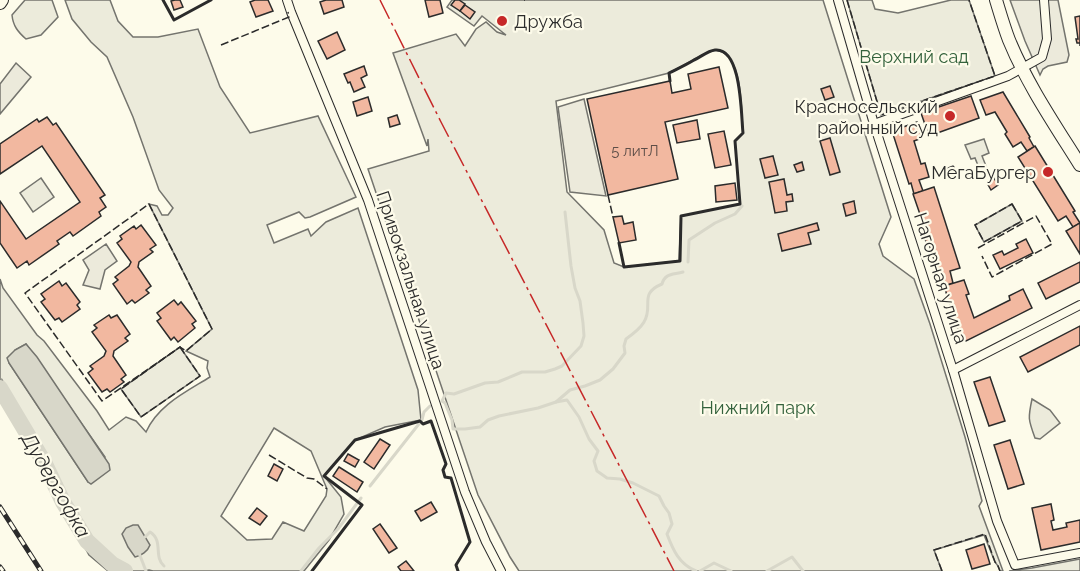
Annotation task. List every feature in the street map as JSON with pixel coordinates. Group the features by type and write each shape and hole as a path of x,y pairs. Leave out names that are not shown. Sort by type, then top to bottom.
{"main road":[{"path":"996,0 1022,69 1080,165"}],"street":[{"name":"Привокзальная улица","path":"287,0 368,200 462,484 486,542 501,571"},
{"name":"Нагорная улица","path":"838,0 874,124 953,370 997,521 1015,565 1080,553"},
{"path":"874,124 1008,76 1042,57 1047,39 1044,0"},
{"path":"953,370 1080,305"}],"green space":[{"path":"25,0 52,0 58,17 41,35 26,39 16,28 12,15"},
{"path":"65,0 110,0 118,21 133,37 158,37 198,29 220,87 250,133 318,116 356,197 310,217 305,218 299,212 267,225 274,243 308,229 311,236 326,222 358,208 418,390 421,420 385,427 355,440 324,476 341,497 344,514 329,540 304,571 108,571 89,555 54,491 62,484 2,380 0,389 0,279 3,288 109,430 126,417 136,421 146,432 151,422 165,407 210,377 207,368 208,361 186,351 212,329 149,204 157,206 162,215 168,215 173,208 159,190 133,117 107,57 72,19","holes":["26,344 105,457 88,482 9,363 15,350","274,428 311,451 327,489 326,496 304,531 283,522 272,539 247,540 221,516"]},
{"name":"Нижний парк","path":"452,0 823,0 891,217 879,244 883,256 914,279 965,437 982,501 979,506 1003,571 1000,571 995,562 984,535 934,550 942,571 519,571 478,495 368,169 429,151 428,139 427,146 393,53 456,34 465,46 476,29 486,22 497,32 506,35 482,16 474,26 447,7","holes":["715,50 724,53 736,72 741,98 743,133 735,141 740,204 681,216 679,261 624,267 614,263 604,230 567,192 556,101 669,73 708,52"]},
{"name":"Верхний сад","path":"847,0 872,0 875,9 898,13 951,0 969,0 995,76 881,115"},
{"path":"984,139 989,153 982,156 988,171 981,173 975,158 971,159 965,145"},
{"path":"41,178 54,197 33,212 20,193"},
{"path":"1012,204 1022,221 984,242 975,225"},
{"path":"180,347 200,376 141,417 121,389"},
{"path":"1032,399 1050,410 1060,423 1040,439 1035,438 1030,422"},
{"path":"1080,559 1080,571 1009,571 1032,568"}],"shaded area":[{"path":"1010,0 1058,0 1069,55 1067,62 1048,66 1040,75"},
{"path":"16,63 31,77 0,114 0,84"},
{"path":"584,99 606,196 570,192 558,107"},
{"path":"106,244 117,261 105,270 100,289 83,285 89,270 83,260"},
{"path":"26,344 109,464 110,470 91,484 9,363 7,358"},
{"path":"138,525 150,545 144,553 135,557 122,534 126,528"}],"building":[{"path":"180,0 183,7 174,10 171,1"},
{"path":"268,0 273,11 256,17 250,2"},
{"path":"342,0 344,7 324,14 320,2"},
{"path":"425,0 440,0 443,13 429,17"},
{"path":"455,0 465,4 460,11 451,5"},
{"path":"465,5 475,12 470,19 460,11"},
{"path":"1080,16 1080,43 1077,43 1075,17"},
{"path":"337,32 345,50 327,59 318,41"},
{"path":"364,66 367,75 361,78 365,87 354,92 344,74"},
{"path":"719,67 728,108 665,122 678,179 608,195 587,99 670,81 672,93 691,89 688,74"},
{"path":"830,86 834,97 825,100 821,89"},
{"path":"1003,92 1030,137 1034,147 1027,151 1021,142 1013,147 995,112 986,115 980,100"},
{"name":"Красносельский районный суд","path":"971,96 979,118 929,136 921,113"},
{"path":"368,97 372,111 357,116 353,102"},
{"path":"397,115 400,124 390,127 388,118"},
{"path":"47,117 53,125 56,123 105,195 100,198 106,207 99,212 101,216 73,236 70,232 57,241 59,244 29,265 27,261 17,268 0,243 0,201 26,239 80,202 42,146 0,174 0,144 37,119 39,122"},
{"path":"697,120 700,139 677,143 673,125"},
{"path":"917,122 922,138 914,141 921,164 925,163 929,177 919,180 923,191 914,194 892,131"},
{"path":"724,131 731,165 715,168 708,134"},
{"path":"830,138 840,172 830,175 820,141"},
{"path":"1035,146 1075,211 1073,212 1080,223 1073,227 1066,216 1058,221 1018,157"},
{"path":"773,156 778,175 765,178 760,159"},
{"path":"802,162 804,170 797,172 794,165"},
{"path":"994,178 998,185 991,190 987,183"},
{"path":"784,179 787,195 792,194 793,201 786,202 787,211 775,213 769,182"},
{"path":"735,183 737,200 716,202 715,186"},
{"path":"934,187 960,268 950,271 953,283 945,286 929,244 927,245 921,227 924,226 913,194"},
{"path":"854,201 856,213 846,216 843,204"},
{"path":"622,216 624,224 633,222 636,240 619,243 613,217"},
{"path":"817,223 819,230 808,233 811,244 782,251 778,234"},
{"path":"1080,223 1080,254 1066,231"},
{"path":"141,225 156,245 150,249 153,252 139,262 138,267 151,286 146,290 149,293 135,303 132,300 127,304 113,284 118,280 115,277 131,262 117,243 122,239 120,236 134,226 136,229"},
{"path":"1026,239 1033,253 1000,269 993,255 1002,251 1004,255 1018,248 1016,244"},
{"path":"1080,262 1080,282 1046,299 1038,283"},
{"path":"964,280 969,294 966,295 974,318 1010,300 1009,296 1023,289 1032,308 966,341 961,339 944,286"},
{"path":"59,281 62,286 66,283 80,302 77,305 80,309 62,322 59,318 55,320 41,302 45,299 41,294"},
{"path":"174,300 178,305 181,302 196,321 192,324 195,328 178,342 174,337 171,340 157,321 161,318 157,313"},
{"path":"109,315 111,318 117,315 130,334 125,338 128,341 114,351 113,356 126,375 121,379 124,382 110,392 107,389 102,392 88,373 93,369 90,366 104,356 106,351 92,332 97,328 94,325"},
{"path":"1080,326 1080,345 1028,372 1020,357"},
{"path":"990,377 1005,421 989,426 974,382"},
{"path":"380,439 390,445 374,469 364,462"},
{"path":"1010,440 1024,484 1008,489 994,445"},
{"path":"348,454 359,460 355,467 344,461"},
{"path":"274,464 283,469 277,481 268,476"},
{"path":"339,467 363,482 357,492 333,476"},
{"path":"431,502 437,512 421,521 415,511"},
{"path":"1051,504 1053,530 1067,527 1066,523 1080,520 1080,542 1041,550 1032,508"},
{"path":"257,508 267,516 260,525 249,518"},
{"path":"380,524 397,548 389,553 373,529"},
{"path":"984,544 990,564 972,569 966,550"},
{"path":"406,561 414,571 401,571 398,567"}],"waterway":[{"path":"688,262 689,240 715,223 735,214 742,206"},
{"path":"565,212 571,266 583,323 584,336 581,346 562,366 555,369 545,372 522,372 498,382 485,383 454,394 446,393 442,401 452,420 453,429 465,429 480,427 488,420 499,416 567,400 598,451 594,461 597,471 607,478 633,483 659,496 669,513 672,524 667,534 672,546 685,565 696,571"},
{"path":"556,402 570,390 600,380 613,369 625,353 626,339 638,329 647,316 650,292 662,284 667,276 683,272"},
{"name":"Дудергофка","path":"0,388 87,541 112,564 125,571"},
{"path":"370,486 422,420 424,412 430,406"},
{"path":"301,571 338,529 361,498"},
{"path":"145,537 150,532 157,540 159,558 164,566"},
{"path":"139,553 146,571"},
{"path":"767,571 792,557 803,571"},
{"path":"700,571 714,563 731,571"}],"railway":[{"path":"0,507 41,571"},
{"path":"0,567 3,571"}],"fence":[{"path":"847,0 881,115 995,76 969,0"},
{"path":"221,45 289,17 288,12"},
{"path":"608,195 613,217"},
{"path":"149,204 212,329 186,351 180,347 102,401 25,293 149,204"},
{"path":"1012,204 1022,221 984,242 975,225 1012,204"},
{"path":"978,248 1036,216 1052,244 992,277 982,256"},
{"path":"180,347 200,376 141,417 121,389 180,347"},
{"path":"269,455 307,478 314,479 327,489"},
{"path":"942,571 934,550 985,534 1000,571"}],"wall":[{"path":"163,0 174,20 211,0"},
{"path":"619,243 624,267 680,261 681,216 740,204 735,141 743,133 738,84 730,59 724,52 715,50 709,52 669,73 670,81"},
{"path":"948,169 953,167 957,177 951,179"},
{"path":"312,571 362,505 324,476 355,440 420,421 423,424 431,421 446,464 443,470 445,477 451,478 470,542 456,565 458,571"}],"power":[{"path":"380,0 674,571"}],"place":[{"name":"Дружба","path":"502,21"},
{"name":"Красносельский районный суд","path":"950,116"},
{"name":"МегаБургер","path":"1048,172"}]}
